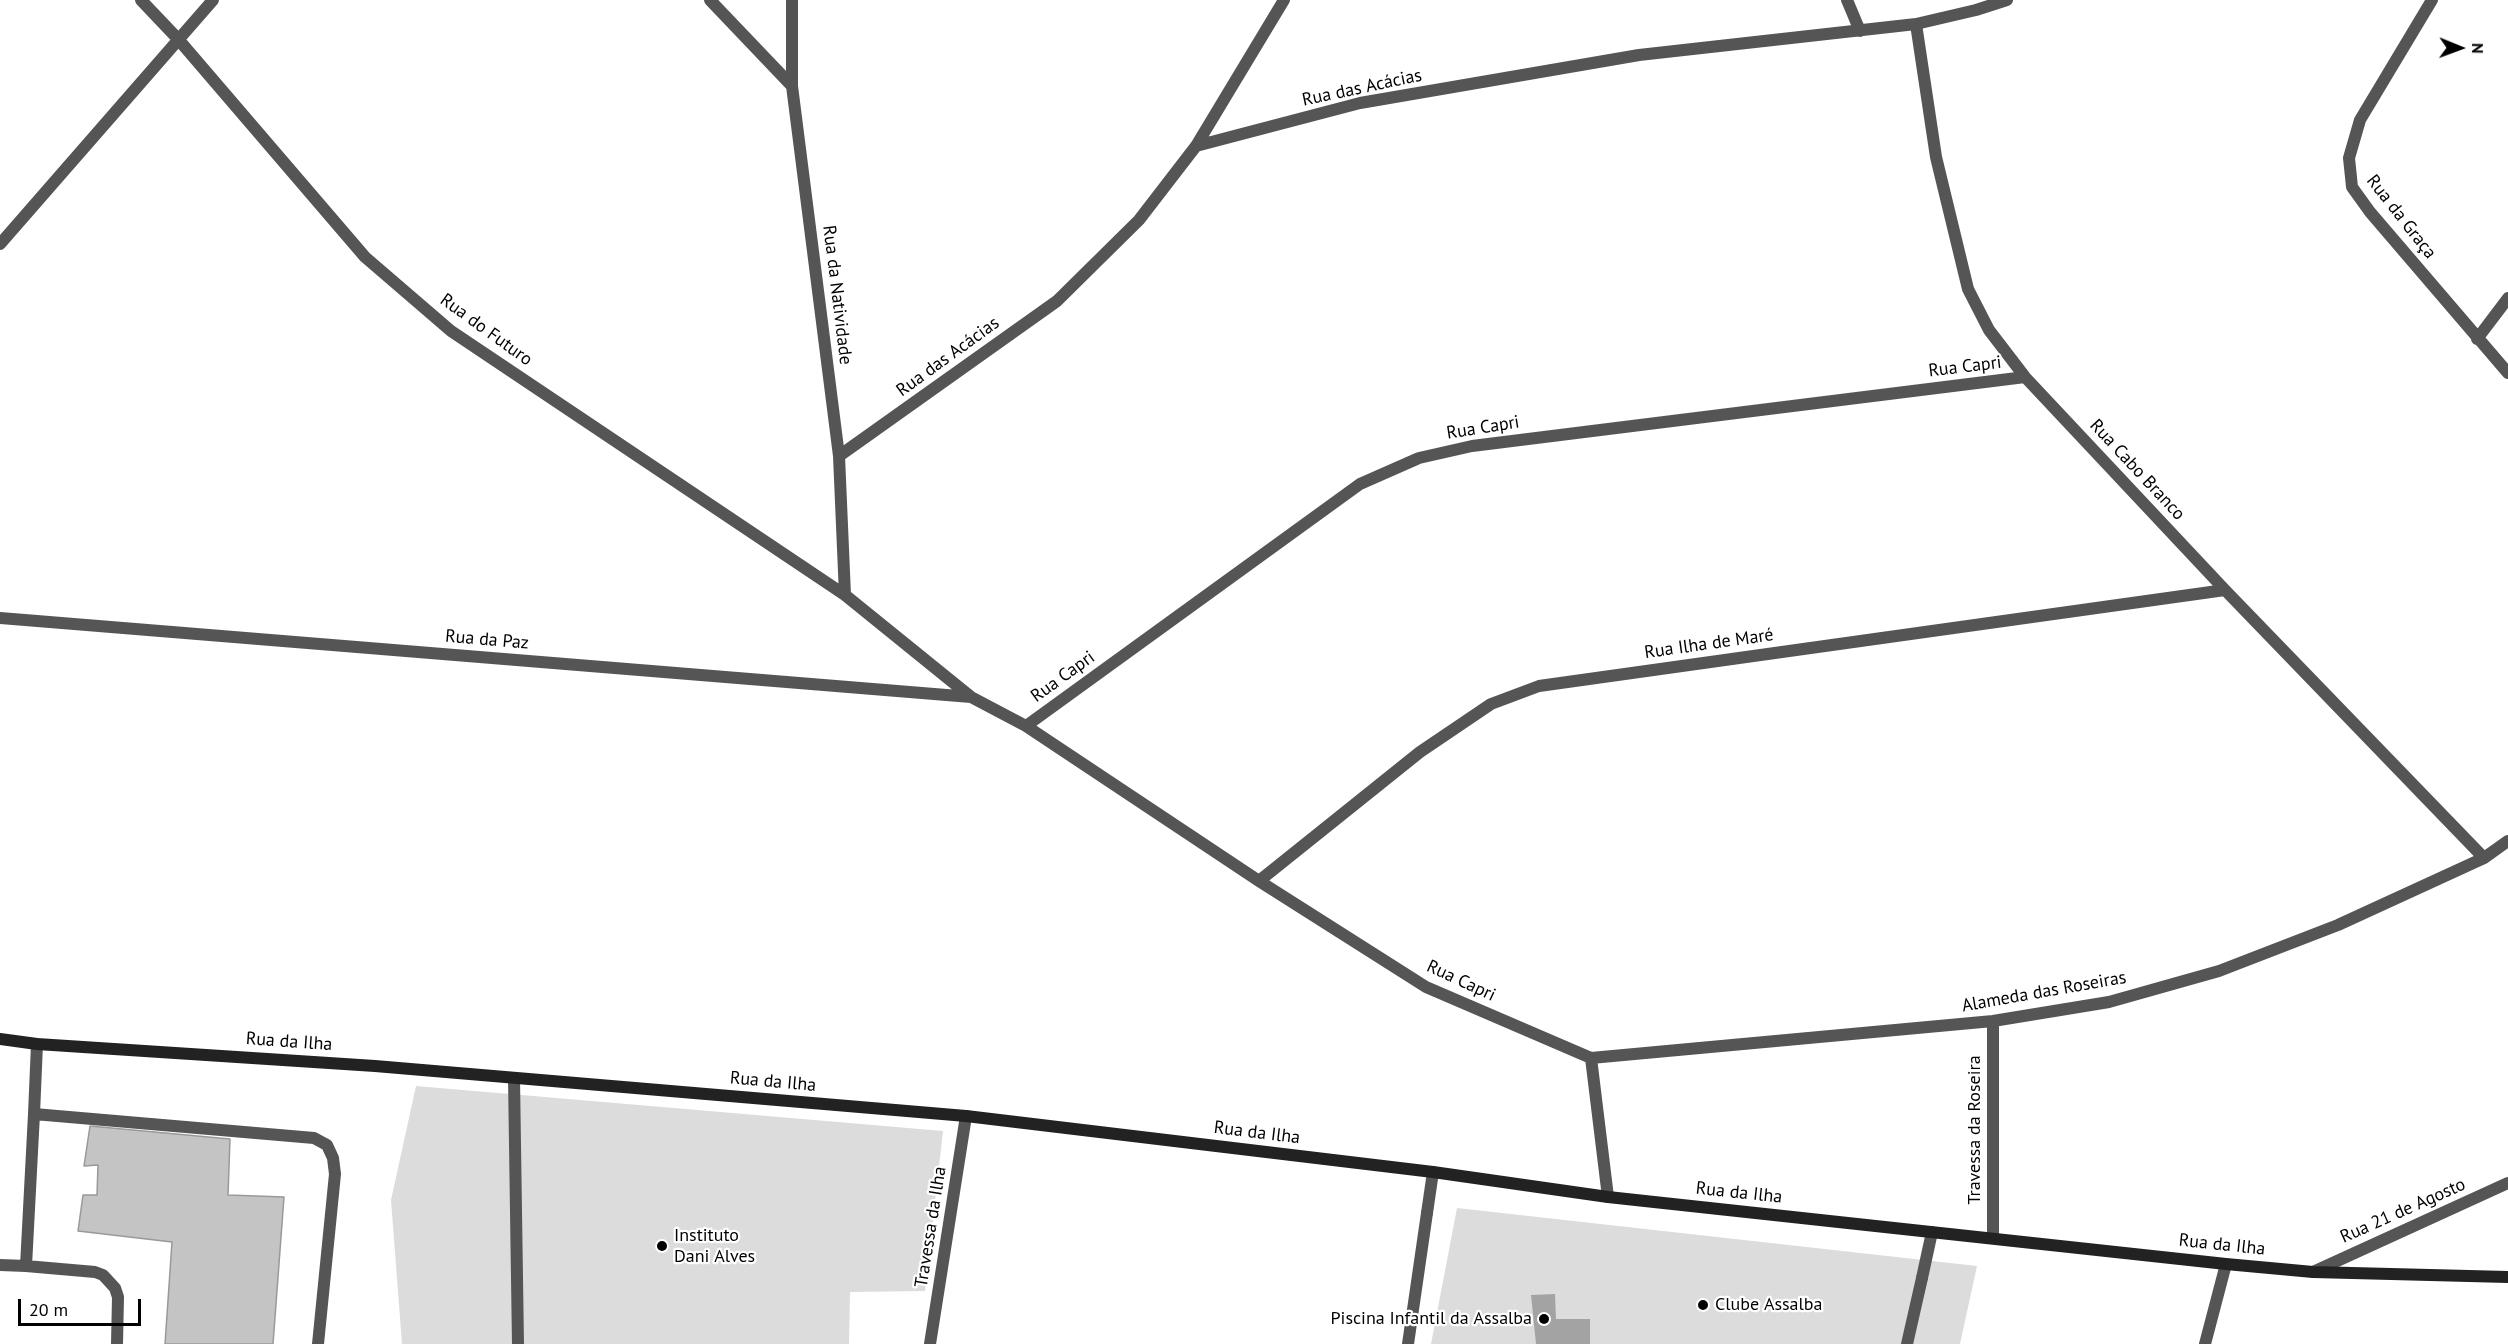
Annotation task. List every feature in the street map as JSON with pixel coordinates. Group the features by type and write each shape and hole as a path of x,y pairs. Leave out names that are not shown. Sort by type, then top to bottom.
{"main road":[{"name":"Rua da Ilha","path":"0,1039 37,1044 514,1078 966,1116 1433,1172 1608,1197 2226,1264 2313,1272 2508,1277"}],"street":[{"name":"Rua do Futuro","path":"141,0 178,39 365,257 451,331 845,595"},
{"path":"0,244 213,0"},
{"path":"710,0 792,86"},
{"name":"Rua da Natividade","path":"792,0 792,86 839,456 845,595"},
{"path":"1196,146 1284,0"},
{"path":"1847,0 1860,31"},
{"name":"Rua das Acácias","path":"839,456 1057,301 1139,220 1196,146 1371,101 1639,56 1916,24 2007,0"},
{"name":"Rua da Graça","path":"2432,0 2360,120 2349,158 2352,187 2477,339 2508,373"},
{"name":"Rua Cabo Branco","path":"1916,24 1936,157 1968,289 1989,330 2025,377 2224,590 2484,858"},
{"path":"2477,339 2508,298"},
{"name":"Rua Capri","path":"1026,726 1360,484 1419,458 1472,446 2025,377"},
{"name":"Rua Ilha de Maré","path":"1259,881 1420,752 1491,704 1539,686 2224,590"},
{"name":"Rua Capri","path":"845,595 971,697 1026,726 1259,881 1426,987 1591,1058"},
{"name":"Rua da Paz","path":"0,618 971,697"},
{"name":"Alameda das Roseiras","path":"1591,1058 1993,1021 2109,1002 2218,971 2338,925 2484,858 2508,841"},
{"name":"Travessa da Roseira","path":"1993,1021 1993,1238"},
{"path":"26,1266 37,1044"},
{"path":"1591,1058 1608,1197"},
{"path":"514,1078 518,1344"},
{"path":"34,1114 314,1138 327,1145 333,1158 335,1174 318,1344"},
{"name":"Travessa da Ilha","path":"930,1344 966,1116"},
{"path":"1408,1344 1433,1172"},
{"name":"Rua 21 de Agosto","path":"2313,1272 2508,1184"},
{"path":"1907,1344 1932,1232"},
{"path":"2205,1344 2226,1264"},
{"path":"0,1265 95,1272 103,1275 115,1288 118,1297 117,1344"}],"shaded area":[{"name":"Instituto Dani Alves","path":"416,1086 943,1131 925,1291 850,1292 849,1344 402,1344 391,1200"},
{"name":"Clube Assalba","path":"1457,1208 1977,1266 1960,1344 1431,1344"},
{"name":"Piscina Infantil da Assalba","path":"1555,1294 1556,1319 1590,1319 1590,1344 1536,1344 1531,1295"}],"building":[{"path":"90,1126 230,1139 228,1195 284,1197 273,1344 165,1344 172,1242 78,1231 83,1195 97,1195 98,1165 84,1166"}],"place":[{"name":"Instituto Dani Alves","path":"662,1246"},
{"name":"Clube Assalba","path":"1703,1305"},
{"name":"Piscina Infantil da Assalba","path":"1544,1319"}]}
